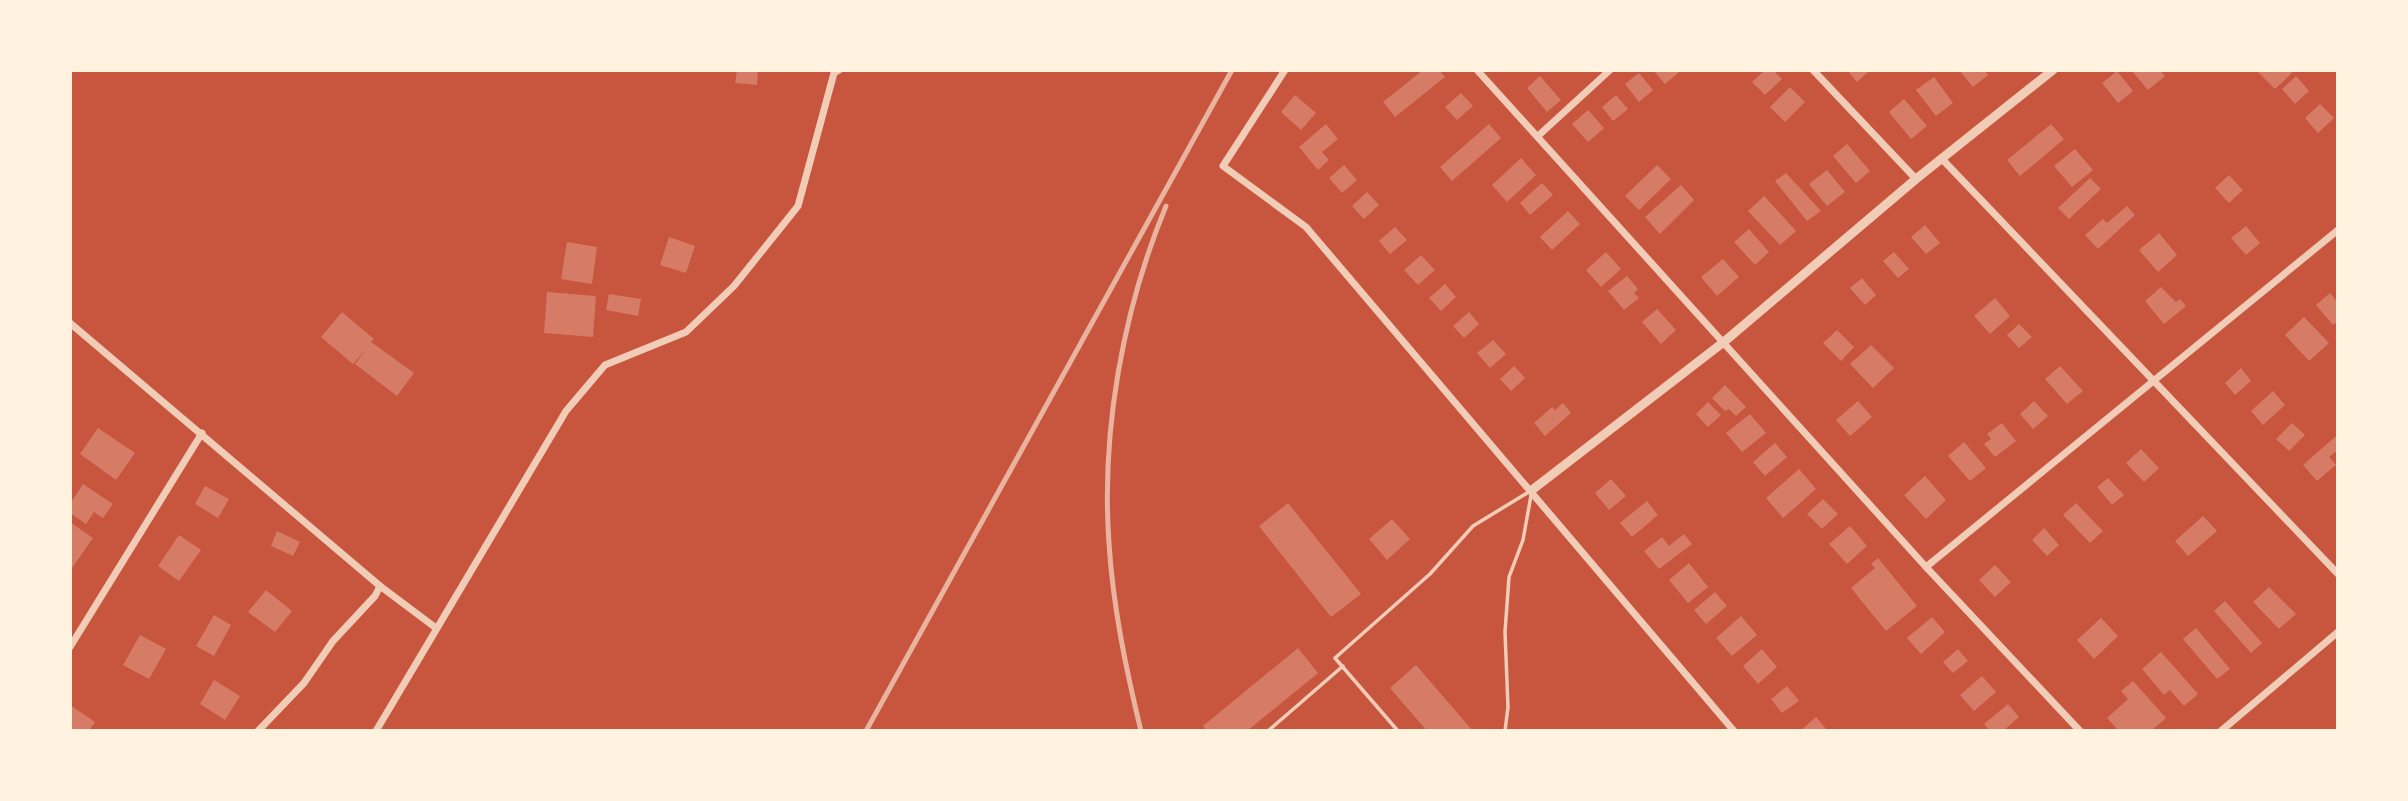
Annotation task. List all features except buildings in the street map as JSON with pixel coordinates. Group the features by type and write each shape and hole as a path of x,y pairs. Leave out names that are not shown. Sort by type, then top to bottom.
{"street":[{"path":"1285,70 1223,166 1306,227 1734,731"},
{"path":"1477,70 1725,341 1926,567 2080,731"},
{"path":"1538,136 1609,70"},
{"path":"1812,70 1916,179"},
{"path":"376,731 566,411 605,365 686,332 734,286 799,206 835,71"},
{"path":"1532,491 1725,341 1916,179 2050,71"},
{"path":"1942,159 2338,574"},
{"path":"1926,567 2152,379 2338,230"},
{"path":"70,323 380,586 436,628"},
{"path":"70,647 202,433"},
{"path":"257,731 304,683 333,641 375,596 380,586"},
{"path":"2221,731 2338,632"}],"lane":[{"path":"1398,731 1335,658 1430,574 1473,526 1532,491"},
{"path":"1505,731 1508,707 1505,632 1509,577 1523,540 1532,491"},
{"path":"1268,731 1343,666"}],"railway":[{"path":"866,731 1232,70"},
{"path":"1141,731 1125,661 1114,591 1107,501 1108,458 1118,372 1127,329 1138,287 1166,206"}]}
